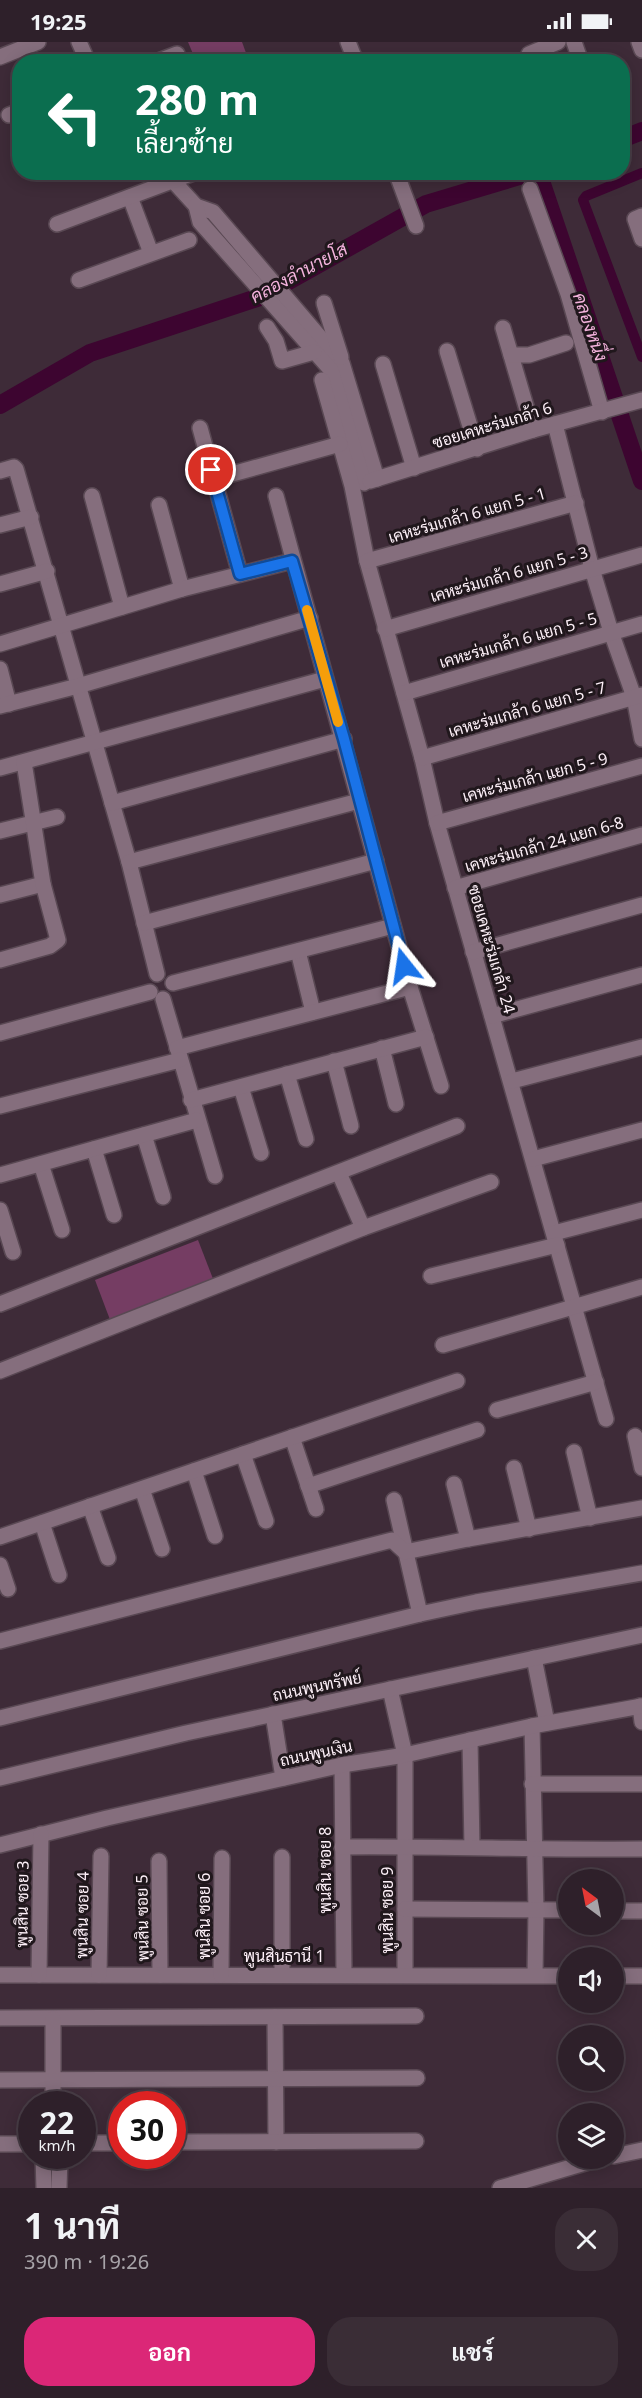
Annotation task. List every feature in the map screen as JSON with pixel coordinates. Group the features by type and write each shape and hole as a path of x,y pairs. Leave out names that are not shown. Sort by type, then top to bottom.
{"street":[{"path":"0,57 38,42"},
{"path":"529,54 558,42"},
{"path":"639,42 642,50"},
{"path":"57,224 130,197 163,180"},
{"path":"172,180 196,206 213,212 261,280 328,357"},
{"path":"399,180 416,226"},
{"path":"530,189 568,294 606,411"},
{"path":"130,197 151,253"},
{"path":"642,216 635,219 642,238"},
{"path":"79,280 189,240"},
{"path":"324,303 328,357 364,483"},
{"path":"267,327 276,341 282,361 328,357"},
{"path":"502,328 533,430"},
{"path":"511,355 529,355 566,343"},
{"path":"447,351 477,449"},
{"path":"382,364 414,468"},
{"path":"321,380 340,444 364,483"},
{"name":"ซอยเคหะร่มเกล้า 6","path":"364,483 533,430 641,400"},
{"path":"555,424 610,632 638,696 642,740"},
{"path":"200,428 240,574"},
{"path":"225,476 340,444"},
{"path":"0,471 16,467 129,862 157,974"},
{"name":"ซอยเคหะร่มเกล้า 24","path":"364,483 367,561 422,758 455,888 512,1081 606,1419"},
{"path":"92,496 122,607"},
{"path":"276,496 410,987 441,1086"},
{"name":"เคหะร่มเกล้า 6 แยก 5 - 1","path":"367,561 576,503"},
{"path":"159,505 182,589"},
{"path":"0,525 31,517"},
{"name":"เคหะร่มเกล้า 6 แยก 5 - 3","path":"385,629 642,555"},
{"path":"0,644 182,589 292,561"},
{"path":"0,584 47,571"},
{"path":"0,669 5,705 310,618"},
{"name":"เคหะร่มเกล้า 6 แยก 5 - 5","path":"404,693 642,624"},
{"path":"0,768 325,679"},
{"name":"เคหะร่มเกล้า 6 แยก 5 - 7","path":"422,758 638,696"},
{"path":"112,803 344,739"},
{"path":"0,960 50,946 58,940 43,884 24,762"},
{"name":"เคหะร่มเกล้า แยก 5 - 9","path":"437,823 642,766"},
{"path":"129,862 359,801"},
{"path":"0,831 57,817"},
{"name":"เคหะร่มเกล้า 24 แยก 6-8","path":"455,888 642,835"},
{"path":"144,923 376,861"},
{"path":"0,895 43,884"},
{"path":"473,952 642,905"},
{"path":"173,983 393,926"},
{"path":"298,951 313,1012"},
{"path":"0,1033 156,995 171,993 173,983 167,975 157,974 149,981 156,995 179,1054 215,1176"},
{"path":"492,1016 642,975"},
{"path":"0,1106 313,1012 410,987"},
{"path":"192,1100 426,1037"},
{"path":"512,1081 642,1047"},
{"path":"382,1048 396,1104"},
{"path":"333,1061 351,1126"},
{"path":"286,1074 306,1139"},
{"path":"241,1087 261,1154"},
{"path":"0,1174 197,1120"},
{"path":"0,1304 457,1125"},
{"path":"533,1159 642,1130"},
{"path":"144,1135 163,1197"},
{"path":"94,1149 114,1215"},
{"path":"41,1164 62,1230"},
{"path":"339,1173 363,1228"},
{"path":"0,1371 363,1228 491,1182"},
{"path":"0,1210 13,1252"},
{"path":"430,1276 556,1239 642,1210"},
{"path":"443,1345 642,1288"},
{"path":"0,1537 457,1381"},
{"path":"498,1410 596,1382"},
{"path":"308,1486 477,1430"},
{"path":"635,1436 642,1468"},
{"path":"292,1437 316,1509"},
{"path":"574,1452 590,1518"},
{"path":"243,1454 266,1521"},
{"path":"514,1468 529,1529"},
{"path":"194,1471 214,1536"},
{"path":"454,1484 468,1539"},
{"path":"142,1489 162,1549"},
{"path":"394,1500 420,1614"},
{"path":"90,1506 108,1558"},
{"path":"405,1552 642,1508"},
{"path":"42,1523 59,1575"},
{"path":"0,1641 392,1540 405,1552"},
{"path":"0,1565 8,1589"},
{"path":"0,1718 420,1614 642,1573"},
{"name":"ถนนพูนทรัพย์","path":"0,1778 273,1714 642,1635"},
{"path":"534,1658 540,1725 532,1784 536,1910 535,1975"},
{"name":"พูนสิน ซอย 9","path":"390,1689 405,1755 405,1974"},
{"name":"ถนนพูนเงิน","path":"0,1845 342,1765 405,1755 540,1725 641,1711"},
{"path":"273,1714 283,1778"},
{"path":"470,1740 472,1846"},
{"name":"พูนสิน ซอย 8","path":"342,1765 344,1974"},
{"path":"532,1784 642,1784"},
{"name":"พูนสิน ซอย 3","path":"39,1975 41,1834"},
{"path":"342,1847 472,1846 534,1850 642,1849"},
{"name":"พูนสิน ซอย 4","path":"99,1975 102,1856"},
{"path":"282,1857 282,1974"},
{"name":"พูนสิน ซอย 6","path":"221,1975 222,1858"},
{"name":"พูนสิน ซอย 5","path":"159,1861 160,1975"},
{"path":"405,1909 558,1910"},
{"path":"624,1911 642,1911"},
{"name":"พูนสินธานี 1","path":"0,1975 558,1976"},
{"path":"624,1976 642,1976"},
{"path":"0,2018 416,2016"},
{"path":"275,2017 276,2142"},
{"path":"53,2019 53,2091"},
{"path":"0,2080 417,2078"},
{"path":"186,2142 416,2141"},
{"path":"0,2144 18,2144"},
{"path":"624,2154 642,2150"},
{"path":"43,2169 44,2188"},
{"path":"59,2188 60,2169"},
{"path":"500,2188 565,2169"}],"shaded area":[{"path":"188,42 242,42 246,54 193,54"},
{"path":"198,1240 215,1284 112,1325 95,1280"}],"waterway":[{"name":"คลองลำนายโส","path":"630,136 642,131"},
{"path":"630,178 642,173"},
{"name":"คลองลำนายโส","path":"0,405 90,353 260,297 426,204 506,180"},
{"name":"คลองหนึ่ง","path":"541,180 642,481"},
{"path":"625,180 586,196 583,200 642,357"}],"slow traffic":[{"path":"307,610 338,722"}],"route":[{"path":"211,470 240,574 292,561 344,739 404,966"}]}
